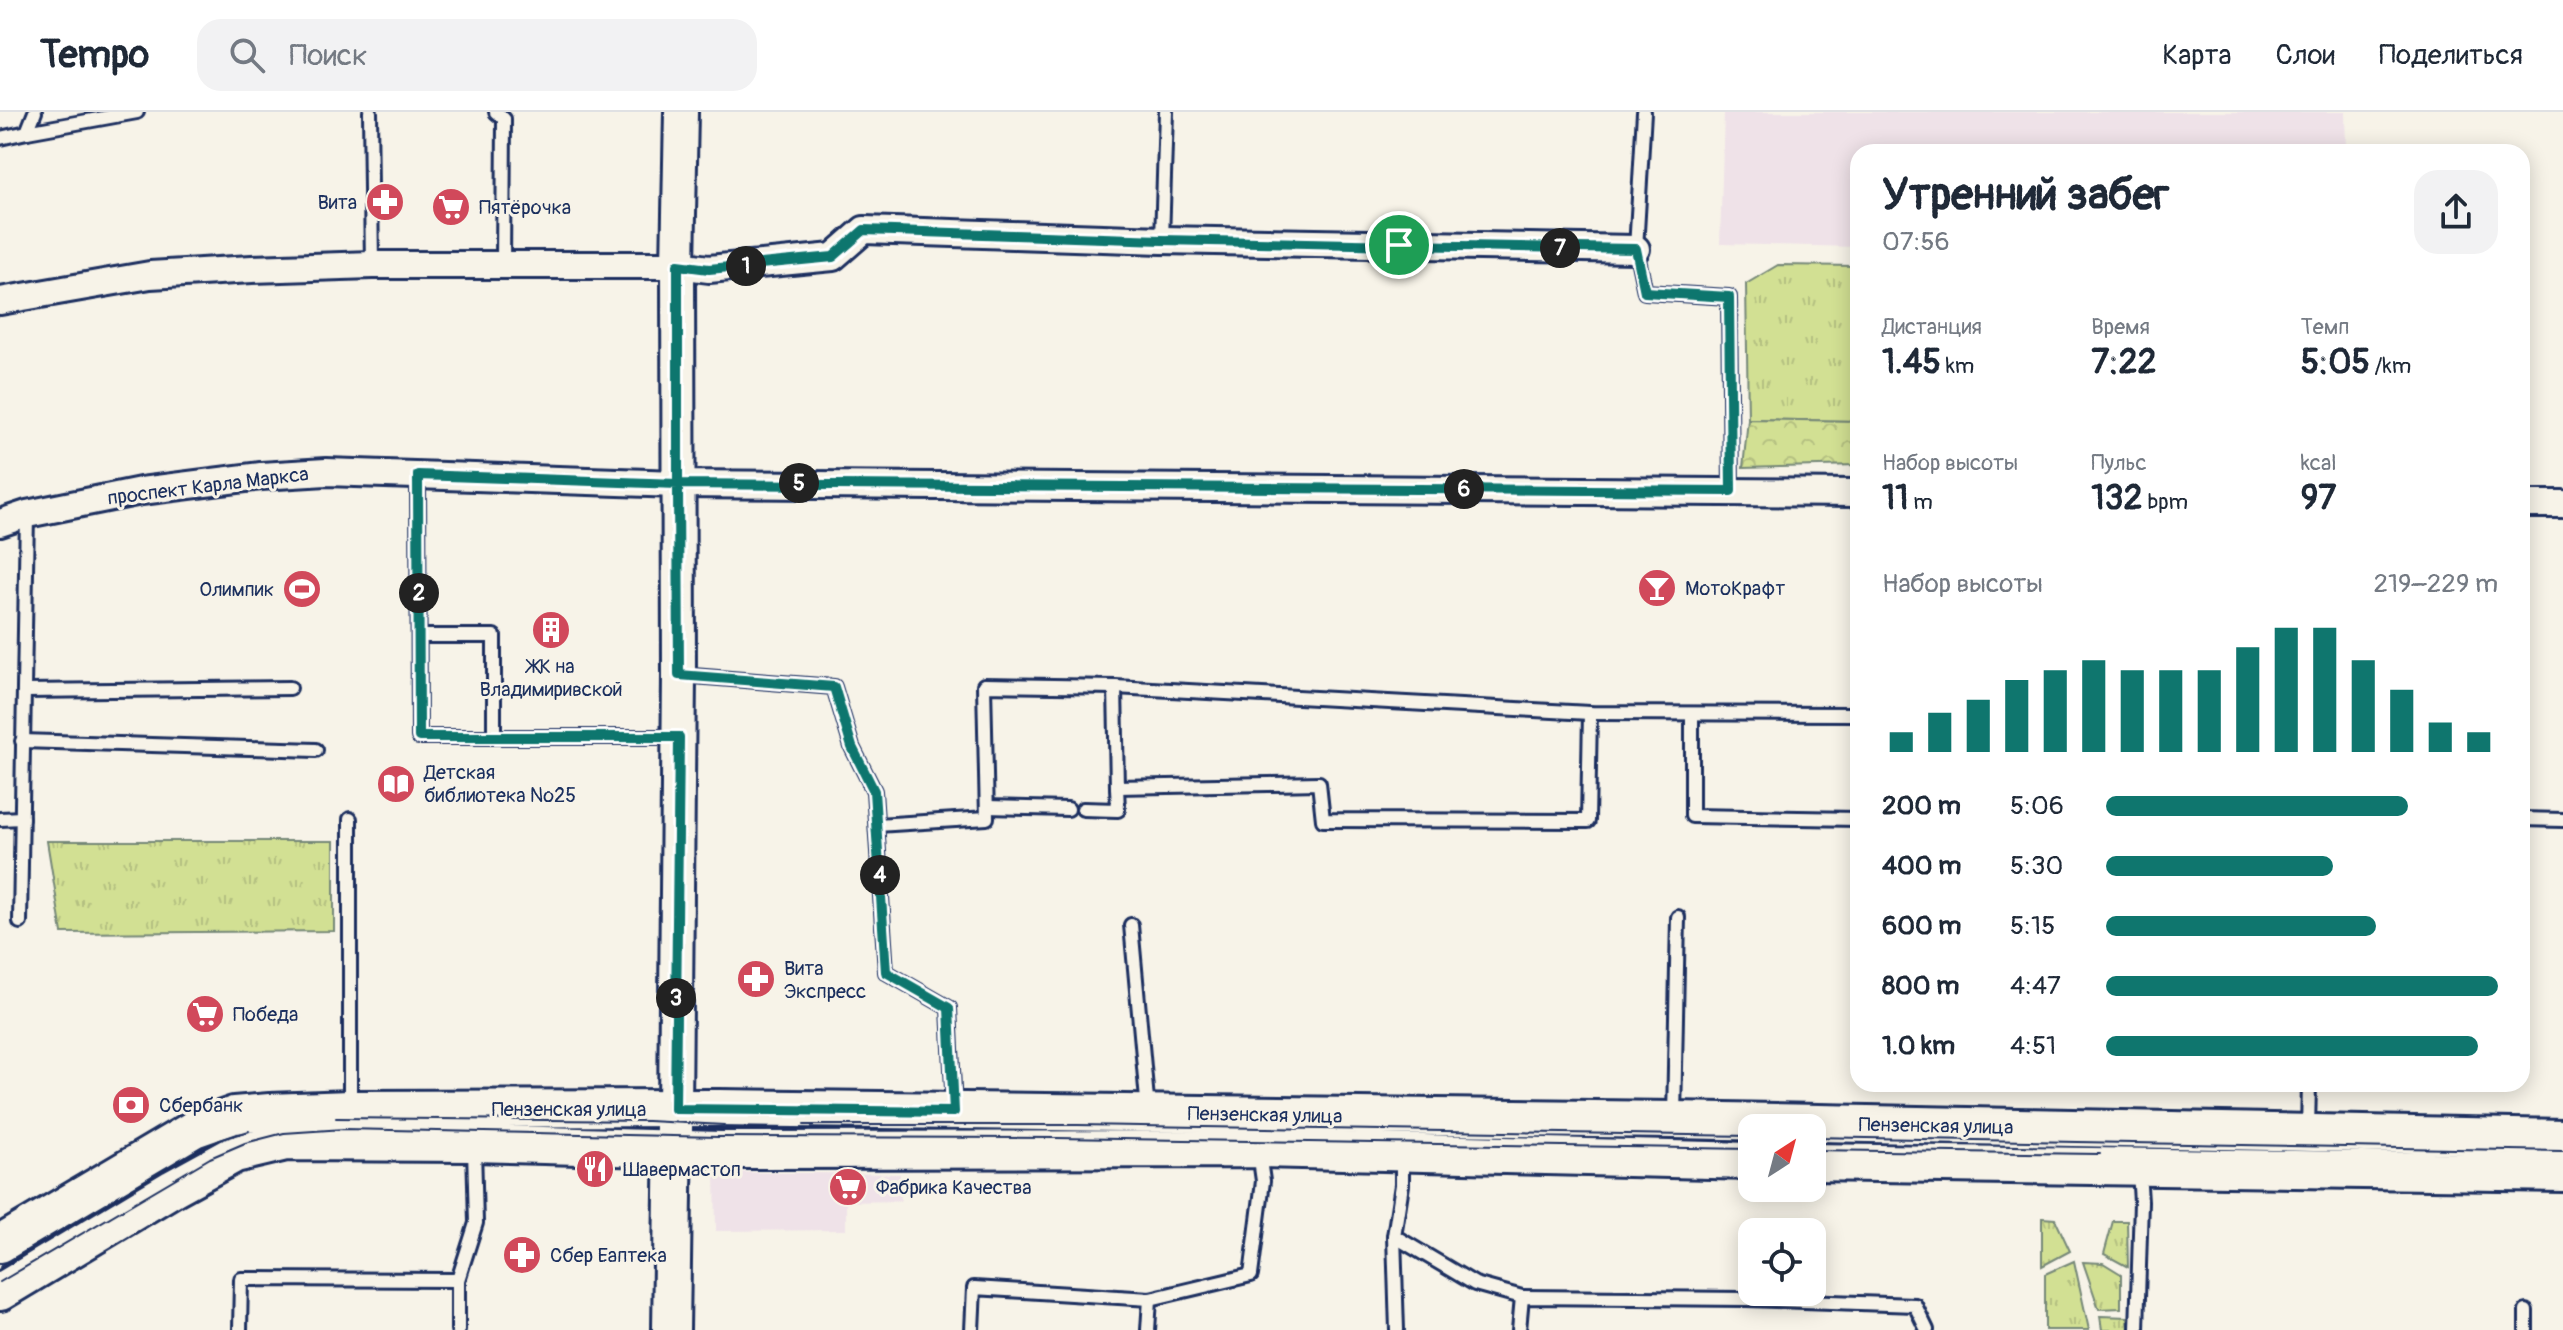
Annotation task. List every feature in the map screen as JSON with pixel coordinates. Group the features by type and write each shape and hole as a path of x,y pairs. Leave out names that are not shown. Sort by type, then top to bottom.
{"main road":[{"name":"Пензенская улица","path":"0,1244 194,1129 214,1120 252,1112 675,1109 1148,1114 1674,1120 2563,1138"},
{"path":"671,1330 675,1109"},
{"name":"Пензенская улица","path":"0,1292 235,1154 286,1142 474,1143 720,1150 1259,1149 1738,1161"},
{"name":"Пензенская улица","path":"1826,1162 2563,1173"}],"street":[{"path":"675,1109 681,112"},
{"path":"0,301 150,275 372,265 678,265 709,269 833,257 864,230 1162,240 1636,249"},
{"name":"проспект Карла Маркса","path":"0,523 27,514 141,491 261,476 326,472 678,484 1850,493"},
{"path":"2530,504 2563,504"}],"lane":[{"path":"27,132 35,112"},
{"path":"0,138 137,112"},
{"path":"370,112 372,265"},
{"path":"496,112 504,119 503,265"},
{"path":"1162,240 1166,112"},
{"path":"1644,112 1636,249 1645,292 1729,297 1731,491"},
{"path":"418,475 419,737 679,737"},
{"path":"20,922 27,514"},
{"path":"419,636 494,636 494,737"},
{"path":"679,675 834,687 852,747 874,791 886,972 949,1008 954,1112"},
{"path":"877,825 987,818 984,685 1115,687 1590,713 1850,714"},
{"path":"1083,809 1118,810 1115,687"},
{"path":"25,691 290,688"},
{"path":"1117,787 1319,783 1323,820 1588,821 1590,713"},
{"path":"1692,714 1692,816 1850,819"},
{"path":"22,741 316,750"},
{"path":"987,807 1068,809"},
{"path":"0,819 22,818"},
{"path":"350,819 350,1109"},
{"path":"2530,819 2563,820"},
{"path":"1674,1120 1678,917"},
{"path":"1131,925 1148,1114"},
{"path":"2308,1134 2309,1092"},
{"path":"458,1330 458,1280 476,1223 474,1143"},
{"path":"972,1330 974,1288 1150,1299 1251,1275 1263,1181 1259,1149"},
{"path":"1397,1330 1394,1236 1402,1185 1402,1154"},
{"path":"2137,1330 2141,1202 2139,1168"},
{"path":"1394,1236 1475,1284 1522,1297 1747,1299 1915,1305 1927,1330"},
{"path":"240,1330 241,1279 458,1280"},
{"path":"1519,1330 1522,1297"},
{"path":"1148,1330 1150,1299"},
{"path":"2526,1311 2526,1330"}],"shaded area":[{"path":"1724,112 2345,112 2346,144 1850,144 1850,247 1720,244"},
{"path":"715,1172 900,1174 901,1201 846,1202 846,1230 716,1231"}],"green space":[{"path":"1778,265 1850,266 1850,421 1748,419 1746,284"},
{"path":"1748,419 1850,421 1850,465 1743,468"},
{"path":"47,841 334,841 334,931 62,933"},
{"path":"2042,1218 2055,1219 2070,1251 2042,1266"},
{"path":"2113,1221 2127,1221 2128,1267 2104,1254"},
{"path":"2074,1261 2089,1330 2045,1330 2045,1274"},
{"path":"2083,1262 2103,1263 2121,1274 2121,1308 2099,1309"},
{"path":"2100,1316 2128,1317 2129,1330 2102,1330"}],"tram line":[{"path":"336,1118 648,1121 724,1125"},
{"path":"804,1125 1078,1125 1738,1136"},
{"path":"0,1282 210,1158 245,1143 284,1133 344,1129 719,1137 1057,1138 1738,1149"},
{"path":"0,1267 185,1158 220,1140 249,1131"},
{"path":"1826,1137 2563,1151"},
{"path":"1826,1150 2100,1154"}],"place":[{"name":"Вита","path":"385,202"},
{"name":"Пятёрочка","path":"451,207"},
{"name":"МотоКрафт","path":"1657,588"},
{"name":"Олимпик","path":"302,589"},
{"name":"ЖК на Владимиривской","path":"551,630"},
{"name":"Детская библиотека №25","path":"396,784"},
{"name":"Вита Экспресс","path":"756,979"},
{"name":"Победа","path":"205,1014"},
{"name":"Сбербанк","path":"131,1105"},
{"name":"Шавермастоп","path":"595,1169"},
{"name":"Фабрика Качества","path":"848,1187"},
{"name":"Сбер Еаптека","path":"522,1255"}],"route":[{"path":"1399,245 864,230 833,257 709,269 678,265 678,484 418,475 419,737 679,737 675,1109 954,1112 949,1008 886,972 874,791 852,747 834,687 679,675 678,484 1731,491 1729,297 1645,292 1636,249 1399,245"}]}
